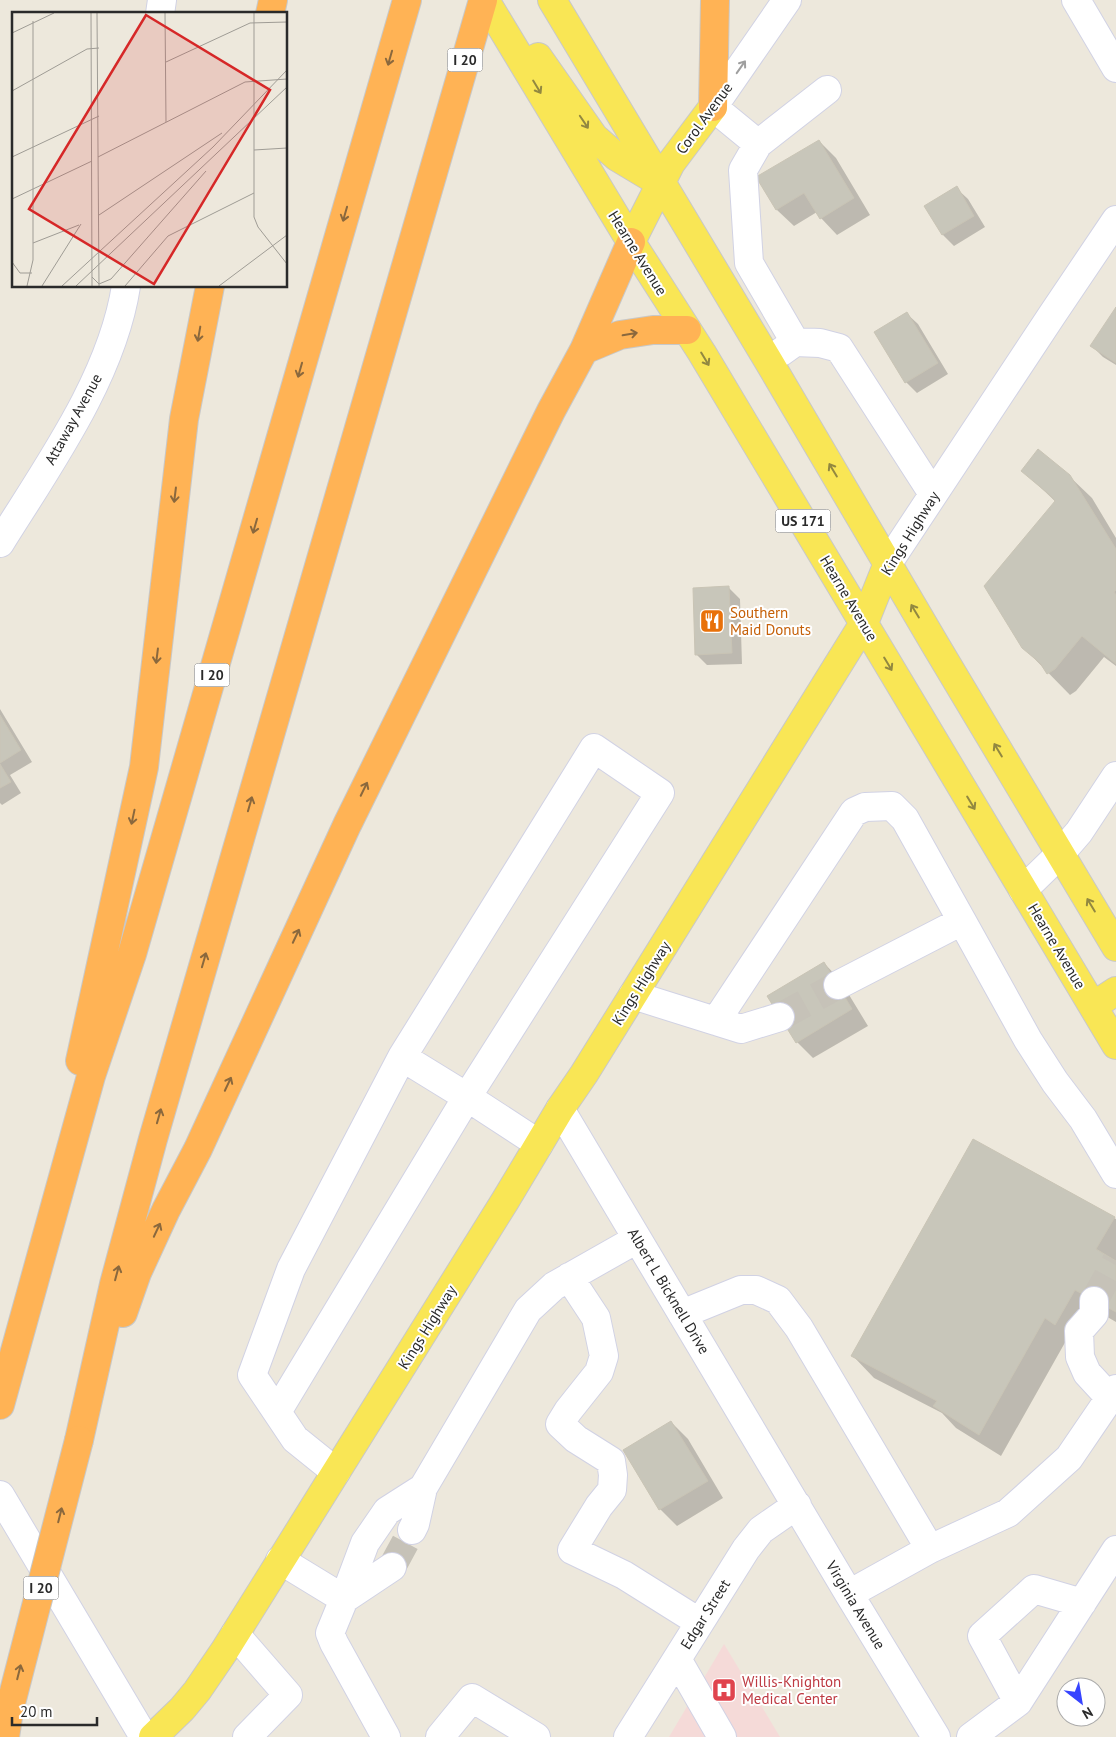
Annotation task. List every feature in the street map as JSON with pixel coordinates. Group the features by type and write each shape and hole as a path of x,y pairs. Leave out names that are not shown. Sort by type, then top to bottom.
{"highway":[{"name":"I 20","path":"4,1737 9,1711 79,1440 114,1284 153,1139 484,0"},
{"path":"713,108 715,0"},
{"name":"I 20","path":"0,1405 92,1076 132,954 406,5"},
{"path":"79,1440 137,1273 166,1210 198,1149 347,825 551,411 584,350 631,242"},
{"path":"18,1338 144,767 184,420 210,288"},
{"path":"584,350 620,335 653,330 687,330"}],"main road":[{"name":"Hearne Avenue","path":"484,0 631,242 687,330 1116,1045"},
{"name":"US 171","path":"552,0 1116,946"},
{"path":"506,35 541,59 594,137 617,157 660,182"},
{"name":"Corol Avenue","path":"631,242 671,163 713,108"},
{"name":"Kings Highway","path":"153,1737 182,1709 235,1634 864,623 888,563"},
{"path":"1092,1006 1116,991"}],"street":[{"name":"Corol Avenue","path":"713,108 787,0"},
{"path":"1076,0 1116,68"},
{"path":"795,342 749,263 743,170 758,144 827,90"},
{"path":"713,108 758,144"},
{"name":"Kings Highway","path":"888,563 1116,220"},
{"name":"Attaway Avenue","path":"0,542 70,430 99,372 114,334 126,288"},
{"path":"769,362 795,342 820,343 839,348 934,494"},
{"path":"277,1412 467,1096 660,793 594,748 402,1057 291,1269 252,1375 295,1439 336,1472"},
{"path":"1024,890 1060,854 1081,829 1116,776"},
{"path":"716,1021 854,812 865,807 892,806 905,819 1028,1040 1055,1082 1083,1119 1116,1174"},
{"path":"838,985 962,921"},
{"path":"633,995 741,1029 780,1016"},
{"path":"402,1057 467,1096 539,1144"},
{"name":"Albert L Bicknell Drive","path":"560,1110 778,1473"},
{"path":"412,1530 415,1524 422,1488 528,1310 554,1286 637,1238"},
{"path":"569,1277 596,1318 604,1356 599,1372 560,1424 576,1439 611,1461 613,1475 612,1490 599,1506 572,1550 624,1575 699,1622"},
{"path":"682,1314 740,1290 756,1290 778,1300 799,1328 930,1549"},
{"path":"849,1594 930,1549 1008,1513 1069,1458 1113,1394 1087,1373 1080,1356 1079,1331 1094,1314 1094,1300"},
{"name":"Virginia Avenue","path":"778,1473 936,1737"},
{"path":"386,1737 330,1633 365,1543 388,1511 422,1488"},
{"path":"0,1495 144,1737"},
{"name":"Edgar Street","path":"628,1737 746,1549 761,1530 796,1505"},
{"path":"972,1737 1018,1702 1116,1550"},
{"path":"280,1560 344,1599"},
{"path":"344,1599 392,1567"},
{"path":"1018,1702 982,1636 1034,1589 1082,1603"},
{"path":"235,1634 288,1695 247,1737"},
{"path":"677,1659 722,1737"},
{"path":"440,1737 472,1698 536,1737"}],"shaded area":[{"name":"Willis-Knighton Medical Center","path":"724,1644 780,1737 669,1737"}],"building":[{"path":"819,140 854,198 820,219 804,193 776,210 756,177"},
{"path":"957,186 974,216 942,235 924,206"},
{"path":"1116,307 1116,363 1090,346"},
{"path":"907,312 938,363 905,383 874,332"},
{"path":"1038,449 1070,475 1116,549 1116,590 1114,592 1116,595 1116,664 1082,636 1055,669 1047,674 1040,663 1022,648 984,586 1055,501 1021,471"},
{"name":"Southern Maid Donuts","path":"729,586 732,653 695,655 693,588"},
{"path":"0,715 21,750 0,763"},
{"path":"0,764 11,782 0,788"},
{"path":"824,962 852,1009 796,1043 767,996"},
{"path":"973,1139 1115,1217 1096,1249 1116,1261 1116,1312 1075,1290 1055,1325 1045,1318 979,1435 933,1406 937,1401 851,1356"},
{"path":"671,1421 708,1481 659,1510 623,1450"}],"tunnel":[{"path":"780,1017 838,985"},
{"path":"1094,1301 1116,1261"},
{"path":"392,1567 412,1530"}],"place":[{"name":"Southern Maid Donuts","path":"712,621"},
{"name":"Willis-Knighton Medical Center","path":"724,1690"}]}
